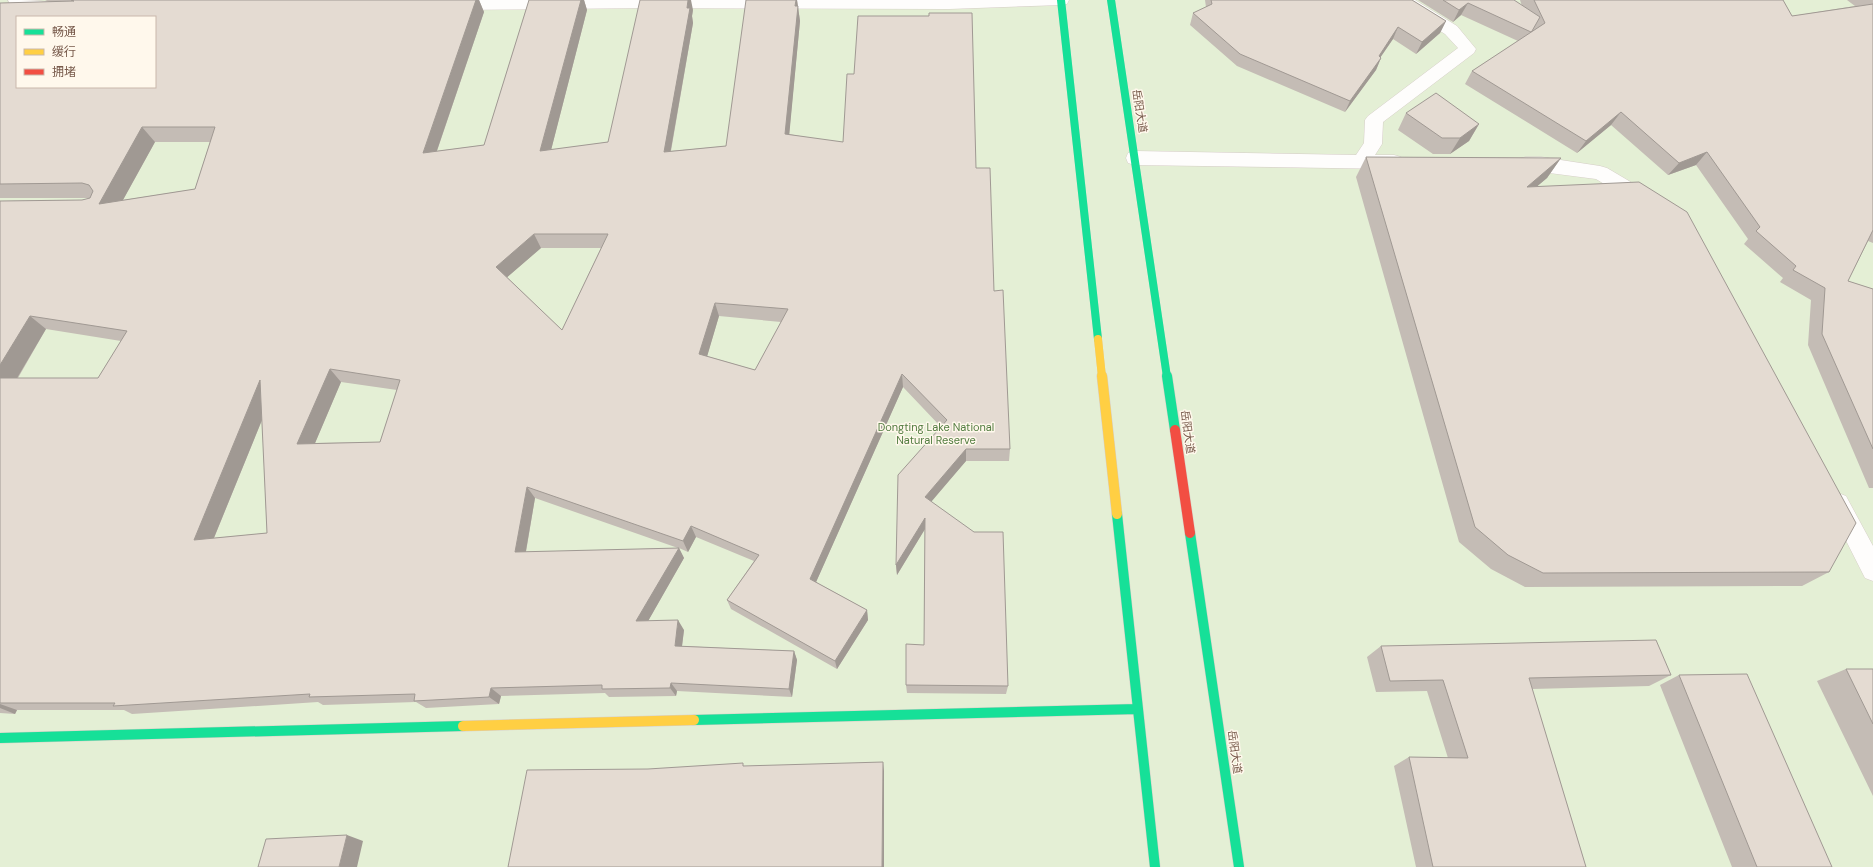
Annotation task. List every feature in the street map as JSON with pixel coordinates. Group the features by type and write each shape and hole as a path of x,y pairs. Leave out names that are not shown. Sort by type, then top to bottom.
{"main road":[{"path":"1061,0 1155,867"},
{"name":"岳阳大道","path":"1111,0 1239,867"},
{"path":"0,738 1138,709"}],"street":[{"path":"16,0 44,8 68,8"},
{"path":"433,5 646,3 949,4 1061,0"},
{"path":"1362,161 1373,144 1374,120 1468,49 1451,30 1403,0"},
{"path":"1135,158 1409,162"},
{"path":"1510,164 1541,164 1600,173 1660,210"},
{"path":"1829,485 1873,570"}],"green space":[{"name":"Dongting Lake National Natural Reserve","path":"0,0 1873,0 1873,867 0,867"}],"building":[{"path":"71,0 476,0 423,153 484,145 529,0 581,0 540,151 608,142 640,0 688,0 687,8 690,8 664,152 726,146 746,0 796,0 795,6 798,6 785,134 843,142 847,74 854,74 858,16 929,16 929,13 972,13 976,168 990,168 994,291 1003,290 1010,449 966,449 925,497 974,532 1003,532 1008,686 906,685 906,644 924,645 925,518 896,565 898,475 947,420 902,374 810,579 867,610 835,661 727,600 759,555 691,526 683,541 527,487 515,552 679,548 636,621 678,620 675,646 794,651 789,689 671,683 670,688 602,689 602,685 491,688 489,697 414,701 415,694 309,697 310,694 113,706 115,703 0,703 0,378 98,378 127,331 30,316 0,365 0,201 82,200 90,198 93,191 89,185 82,183 0,184 0,3 74,1","holes":["142,127 215,127 195,189 99,204","534,234 608,234 562,330 496,267","715,303 788,309 755,370 699,354","330,369 400,380 380,442 297,444","260,380 267,533 194,540"]},
{"path":"1211,0 1412,0 1446,21 1422,42 1398,27 1379,56 1381,58 1350,101 1240,54 1193,13 1212,4"},
{"path":"1443,0 1514,0 1540,17 1531,32 1468,3 1459,10"},
{"path":"1534,0 1783,0 1792,16 1873,4 1873,230 1848,281 1873,289 1873,449 1822,334 1825,288 1793,270 1796,266 1756,231 1760,227 1707,152 1679,163 1621,112 1586,141 1472,71 1545,23"},
{"path":"1436,93 1479,124 1460,138 1442,138 1406,113"},
{"path":"1366,157 1561,158 1527,187 1639,182 1687,212 1856,523 1829,572 1543,573 1508,555 1475,527"},
{"path":"1656,640 1671,675 1529,678 1586,867 1433,867 1409,757 1468,758 1443,680 1390,681 1381,646"},
{"path":"1846,669 1873,669 1873,724"},
{"path":"1747,674 1832,867 1757,867 1679,675"},
{"path":"883,762 882,867 508,867 527,770 648,769 743,763 743,766"},
{"path":"347,835 339,867 258,867 266,839"}],"traffic: fast":[{"path":"1061,0 1098,339"},
{"path":"1111,0 1175,430"},
{"path":"1117,514 1155,867"},
{"path":"1190,533 1239,867"},
{"path":"694,720 1138,709"},
{"path":"0,738 463,726"}],"traffic: slow":[{"path":"1098,339 1117,514"},
{"path":"463,726 694,720"}],"traffic: jam":[{"path":"1175,430 1190,533"}]}
